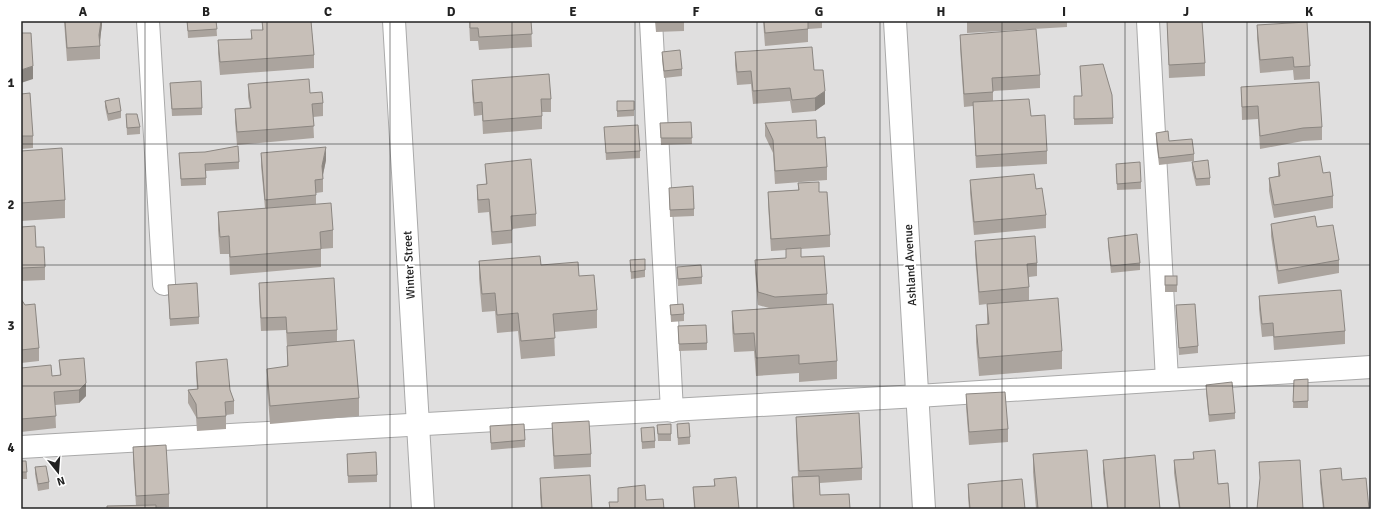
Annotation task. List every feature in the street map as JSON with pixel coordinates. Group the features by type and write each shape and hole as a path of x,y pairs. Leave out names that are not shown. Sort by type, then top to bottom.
{"street":[{"path":"148,21 164,284"},
{"name":"Winter Street","path":"394,21 423,509"},
{"path":"651,21 672,411"},
{"name":"Ashland Avenue","path":"895,21 924,509"},
{"path":"1148,21 1167,380"},
{"path":"21,447 672,411 1371,368"}],"shaded area":[{"path":"21,21 1371,21 1371,509 21,509"}],"building":[{"path":"65,21 101,21 99,35 100,46 67,48"},
{"path":"187,21 216,21 217,29 188,31"},
{"path":"262,21 311,21 314,55 220,62 218,40 252,39 251,30 263,30"},
{"path":"470,21 531,21 532,34 479,37 478,28 470,28"},
{"path":"764,21 808,21 808,29 765,33"},
{"path":"1167,21 1202,21 1205,63 1169,65"},
{"path":"1307,22 1310,66 1294,67 1293,57 1260,60 1257,25"},
{"path":"1036,29 1040,75 992,78 993,92 964,94 960,35"},
{"path":"21,33 31,33 33,66 21,70"},
{"path":"812,47 814,70 823,70 825,91 815,98 792,100 790,88 753,91 751,71 737,72 735,52"},
{"path":"680,50 682,69 664,71 662,52"},
{"path":"1103,64 1112,95 1113,118 1074,119 1074,96 1082,96 1080,66"},
{"path":"549,74 551,99 541,99 542,116 483,121 482,102 474,103 472,80"},
{"path":"309,79 310,93 322,92 323,103 312,104 314,126 237,132 235,109 251,108 248,84"},
{"path":"201,81 202,108 172,109 170,83"},
{"path":"1319,82 1322,127 1303,128 1260,136 1258,106 1242,107 1241,87"},
{"path":"30,93 33,136 21,136 21,94"},
{"path":"119,98 121,111 108,114 105,101"},
{"path":"1029,99 1031,116 1045,115 1047,151 976,156 973,102"},
{"path":"617,101 634,101 634,110 617,111"},
{"path":"126,114 137,114 140,127 127,128"},
{"path":"816,120 817,138 825,137 827,167 775,171 773,140 765,123"},
{"path":"691,122 692,138 661,138 660,123"},
{"path":"638,125 640,151 606,153 604,127"},
{"path":"1168,131 1169,141 1192,139 1194,154 1159,158 1156,133"},
{"path":"238,146 239,162 205,164 206,178 181,179 179,153 205,152"},
{"path":"326,147 322,166 323,179 315,180 316,195 265,200 261,153"},
{"path":"62,148 65,200 21,203 21,151"},
{"path":"1320,156 1323,173 1330,172 1333,196 1274,205 1269,178 1280,176 1278,163"},
{"path":"531,159 536,214 511,216 512,230 492,232 489,199 478,200 477,185 487,184 485,164"},
{"path":"1208,160 1210,178 1196,179 1192,162"},
{"path":"1140,162 1141,182 1117,184 1116,164"},
{"path":"1034,174 1036,189 1042,188 1046,215 974,222 970,180"},
{"path":"819,182 819,192 827,192 830,235 771,239 768,192 799,190 798,183"},
{"path":"693,186 694,209 670,210 669,188"},
{"path":"331,203 333,230 320,232 321,249 230,257 229,236 220,237 218,212"},
{"path":"1315,216 1317,227 1333,225 1339,260 1278,271 1271,224"},
{"path":"35,226 36,247 44,247 45,267 21,268 21,227"},
{"path":"1137,234 1140,263 1111,266 1108,238"},
{"path":"1035,236 1037,263 1027,264 1029,287 979,292 975,241"},
{"path":"801,248 801,257 824,256 827,294 775,297 758,292 755,260 786,258 786,249"},
{"path":"540,256 541,265 578,262 579,276 594,275 597,310 553,314 555,338 521,341 518,313 497,315 495,293 482,294 479,261"},
{"path":"645,259 645,270 631,272 630,260"},
{"path":"701,265 702,277 678,279 677,267"},
{"path":"1165,276 1177,276 1177,285 1165,285"},
{"path":"334,278 337,330 287,333 286,317 261,318 259,283"},
{"path":"197,283 199,317 170,319 168,285"},
{"path":"1341,290 1345,331 1274,337 1273,323 1262,324 1259,296"},
{"path":"1058,298 1062,351 979,358 976,325 989,324 987,304"},
{"path":"21,299 25,305 35,304 39,348 21,350"},
{"path":"683,304 684,314 671,315 670,305"},
{"path":"833,304 837,361 799,364 799,355 756,358 754,333 734,334 732,311"},
{"path":"1195,304 1198,346 1179,348 1176,305"},
{"path":"706,325 707,343 679,344 678,326"},
{"path":"354,340 359,398 270,406 267,369 288,366 287,346"},
{"path":"84,358 86,383 79,390 54,392 56,416 21,419 21,368 51,365 52,376 61,375 59,360"},
{"path":"227,359 230,390 234,401 225,402 226,416 197,418 196,404 188,390 198,389 196,362"},
{"path":"1308,379 1308,401 1293,402 1294,380"},
{"path":"1232,382 1235,413 1209,415 1206,385"},
{"path":"1005,392 1008,429 969,432 966,394"},
{"path":"859,413 862,468 799,471 796,417"},
{"path":"589,421 591,454 554,456 552,423"},
{"path":"689,423 690,437 678,438 677,424"},
{"path":"524,424 525,440 491,443 490,426"},
{"path":"671,424 671,434 658,434 657,425"},
{"path":"654,427 655,441 642,442 641,428"},
{"path":"166,445 169,494 136,496 133,447"},
{"path":"1087,450 1092,509 1038,509 1033,454"},
{"path":"1215,450 1218,484 1228,483 1230,508 1180,509 1174,460 1194,459 1193,452"},
{"path":"376,452 377,475 348,476 347,454"},
{"path":"1155,455 1160,509 1108,509 1103,460"},
{"path":"1300,460 1303,509 1257,509 1260,478 1259,462"},
{"path":"21,461 26,461 27,472 21,472"},
{"path":"46,466 49,482 38,484 35,467"},
{"path":"1341,468 1342,480 1366,478 1369,509 1324,509 1320,470"},
{"path":"590,475 592,509 542,509 540,478"},
{"path":"819,476 820,495 849,494 850,509 794,509 792,477"},
{"path":"736,477 739,509 695,509 693,487 715,486 714,479"},
{"path":"1022,479 1025,509 970,509 968,484"},
{"path":"645,485 646,500 663,499 664,509 610,509 609,502 618,502 618,488"},
{"path":"156,505 156,509 107,509 107,506"}]}
